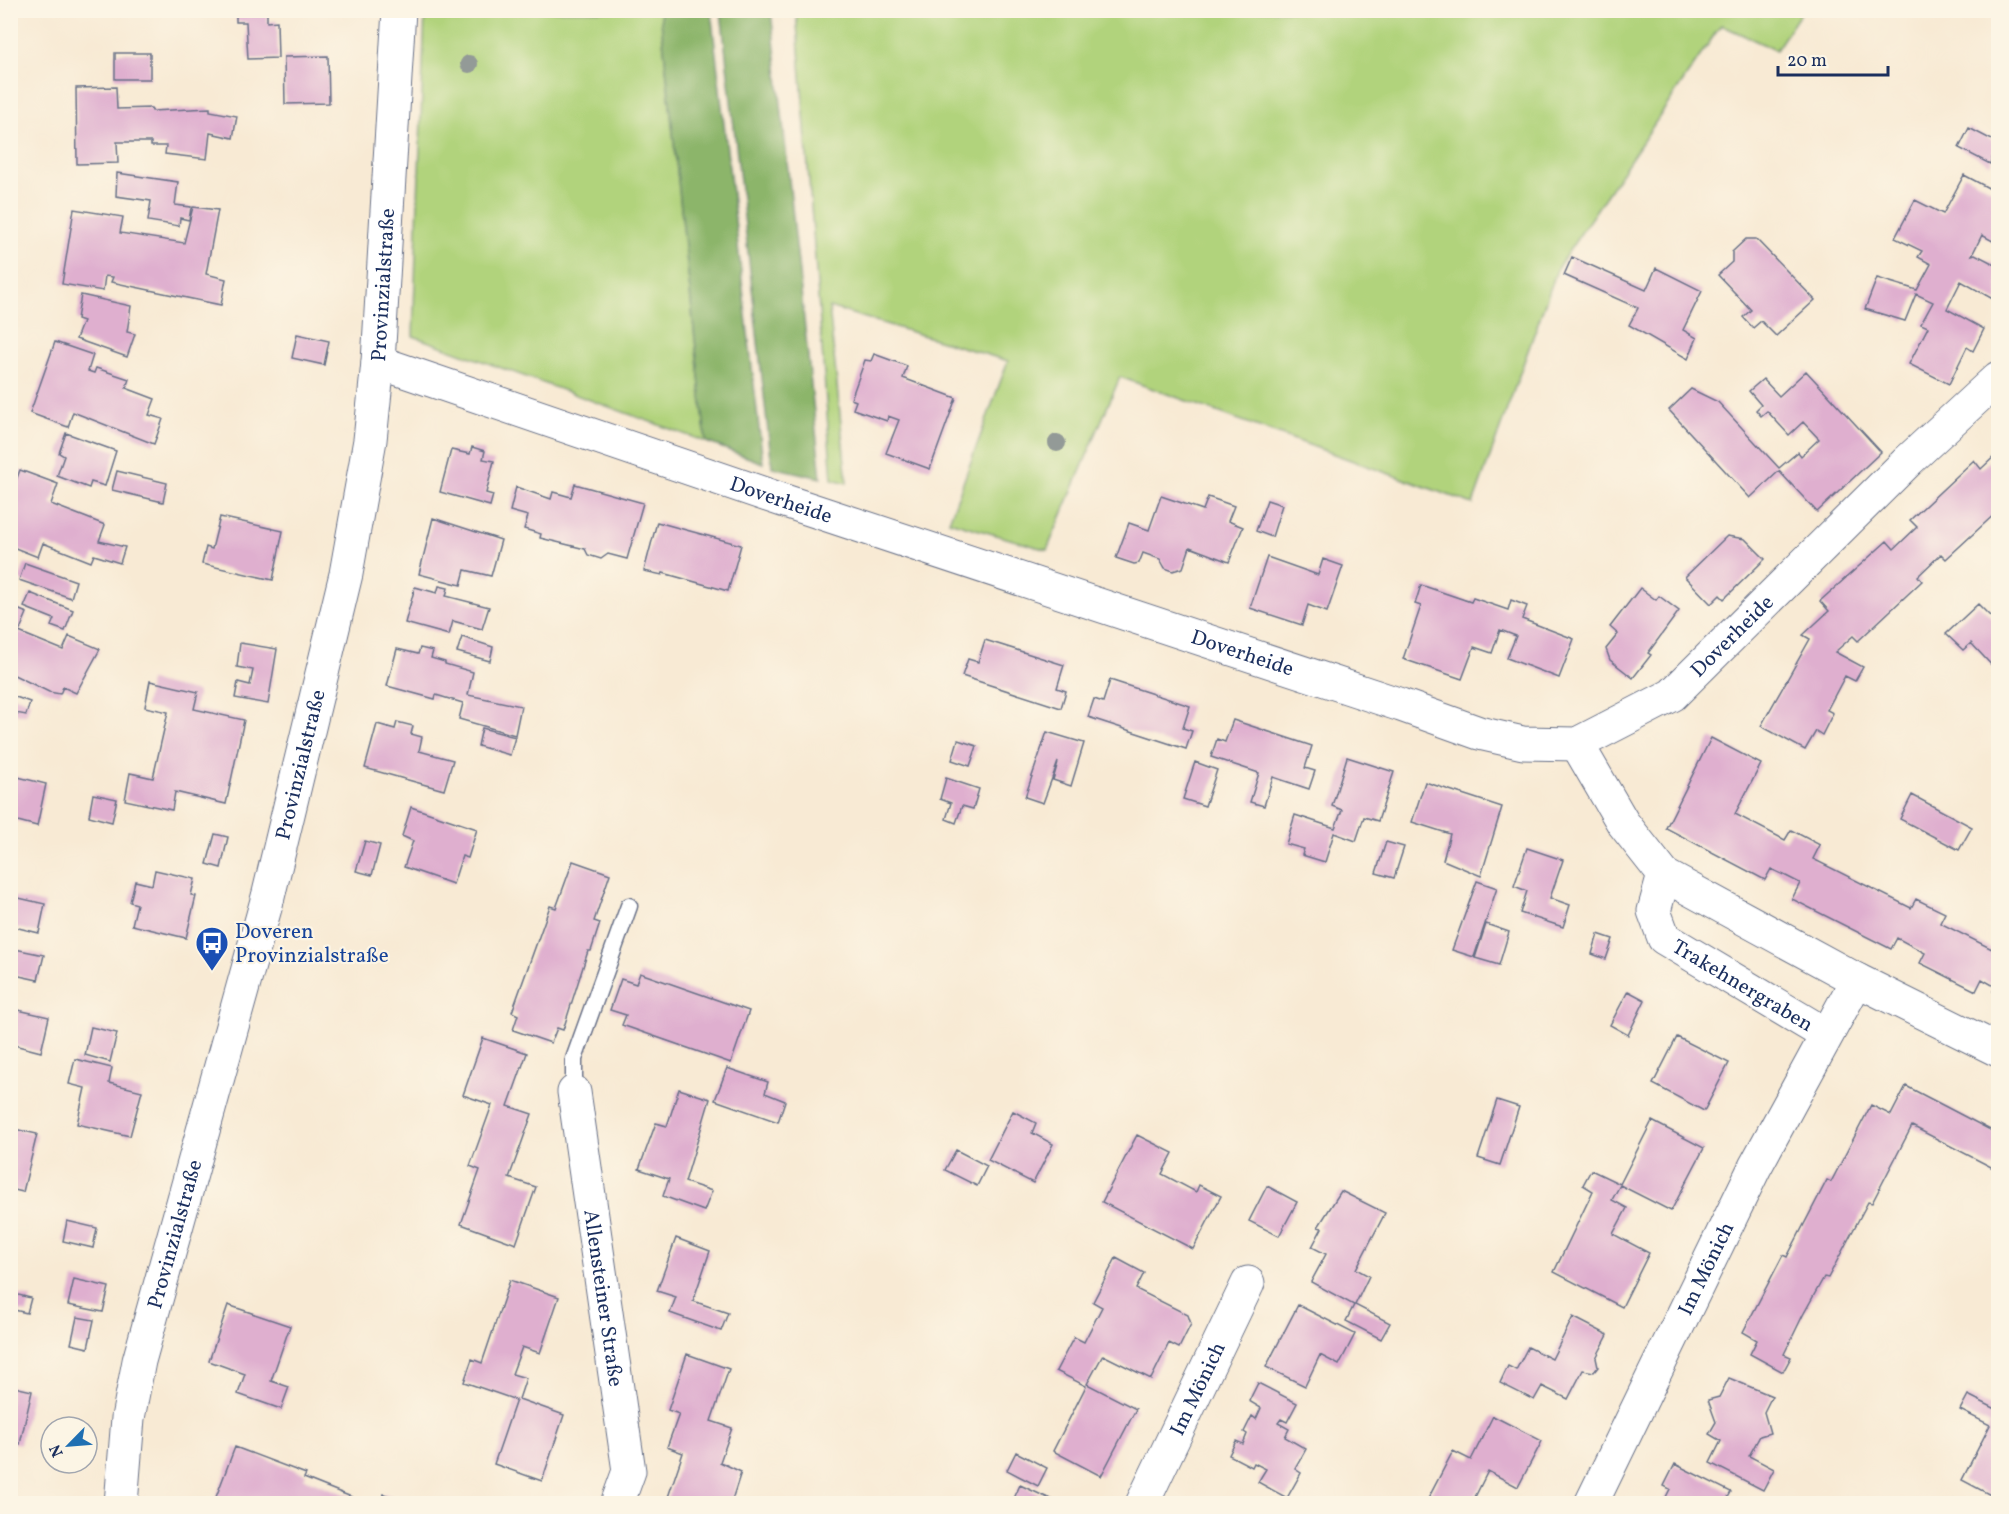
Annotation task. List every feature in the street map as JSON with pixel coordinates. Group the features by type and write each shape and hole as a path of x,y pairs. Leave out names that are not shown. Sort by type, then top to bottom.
{"street":[{"name":"Provinzialstraße","path":"121,1503 128,1418 140,1361 257,937 346,574 370,441 378,362 399,10"},
{"name":"Doverheide","path":"378,362 1479,733 1523,742 1577,744 1672,695 1909,460 1998,378"},
{"path":"1577,744 1623,823 1664,875 1857,980 1998,1050"},
{"name":"Trakehnergraben","path":"1664,875 1654,911 1664,938 1825,1034 1857,980"},
{"name":"Im Mönich","path":"1591,1503 1755,1167 1825,1034"},
{"name":"Allensteiner Straße","path":"574,1092 629,1471 616,1503"},
{"name":"Im Mönich","path":"1151,1501 1248,1283"}],"lane":[{"path":"574,1092 574,1059 629,906"}],"green space":[{"path":"796,10 1802,11 1776,50 1721,25 1558,267 1473,504 1120,377 1047,550 949,521 1008,361 829,307 847,483 832,479"},
{"path":"425,11 660,11 706,442 413,336"},
{"path":"660,11 711,11 763,463 706,442"},
{"path":"721,11 771,11 821,478 772,467"}],"building":[{"path":"236,10 267,10 267,22 277,21 278,58 248,59 246,22 236,22"},
{"path":"115,53 150,53 150,79 115,79"},
{"path":"328,56 329,103 285,104 284,57"},
{"path":"116,87 117,109 151,108 152,111 210,108 210,111 237,116 233,138 210,133 207,159 165,154 166,146 151,146 151,142 117,142 118,163 77,164 76,88"},
{"path":"1969,128 1998,143 1990,164 1959,148"},
{"path":"117,173 178,182 175,205 191,207 189,220 180,218 179,226 148,221 151,201 116,196"},
{"path":"1964,175 1998,193 1998,244 1982,235 1972,255 1975,254 1998,266 1998,302 1961,281 1947,309 1984,329 1973,351 1967,347 1949,384 1909,364 1928,327 1921,324 1933,302 1916,294 1905,321 1865,309 1877,278 1917,290 1931,264 1918,257 1922,251 1895,238 1915,200 1943,214"},
{"path":"193,207 218,210 206,274 226,279 221,305 111,282 113,277 105,276 103,291 62,284 74,209 123,217 120,233 184,243"},
{"path":"1746,239 1756,239 1815,300 1776,336 1761,321 1753,328 1743,317 1751,310 1718,275 1732,262 1732,252"},
{"path":"1572,257 1646,290 1656,268 1702,291 1683,330 1697,338 1688,359 1629,325 1638,308 1564,275"},
{"path":"81,295 131,306 127,332 135,334 127,357 76,339 83,321 77,319"},
{"path":"297,334 329,341 324,365 292,358"},
{"path":"55,342 93,355 88,371 94,373 96,368 129,379 126,388 155,399 149,415 163,419 154,444 73,412 68,427 30,413"},
{"path":"874,354 907,366 903,378 956,398 930,469 886,453 899,420 888,416 887,421 853,409 856,401 851,399 865,360 871,361"},
{"path":"1806,371 1881,452 1817,512 1779,471 1750,498 1669,410 1691,389 1718,402 1779,468 1798,452 1801,456 1819,439 1803,422 1789,435 1767,411 1761,416 1756,410 1761,405 1749,391 1763,379 1779,396"},
{"path":"66,433 116,451 105,486 91,482 89,488 57,476 64,456 59,453"},
{"path":"472,447 485,451 483,459 494,461 486,493 493,495 490,506 440,492 451,450 470,454"},
{"path":"1998,453 1998,511 1946,559 1941,554 1918,576 1922,581 1858,641 1853,636 1835,652 1863,667 1855,681 1845,676 1827,710 1833,713 1822,735 1816,731 1805,750 1761,726 1810,639 1803,635 1829,611 1820,601 1887,541 1894,549 1917,527 1910,520 1974,460 1981,469"},
{"path":"20,470 58,484 51,504 105,525 99,541 125,547 120,563 94,555 91,562 43,543 38,557 10,546 10,496"},
{"path":"117,471 167,483 163,502 112,490"},
{"path":"575,484 643,503 627,559 608,554 601,559 588,555 585,549 540,538 541,534 524,529 528,516 510,511 516,487 551,499 553,492 571,497"},
{"path":"1161,496 1203,510 1208,497 1234,506 1228,521 1243,527 1229,562 1190,547 1183,568 1173,571 1165,568 1160,559 1143,553 1139,563 1134,564 1116,558 1129,523 1149,530"},
{"path":"1267,500 1282,505 1272,537 1256,531"},
{"path":"220,517 283,531 273,580 202,564 206,547 212,549"},
{"path":"433,518 501,540 491,576 465,570 461,585 419,574"},
{"path":"657,522 741,545 728,591 663,573 662,575 644,571"},
{"path":"1727,536 1745,539 1765,559 1724,599 1720,595 1711,604 1685,577"},
{"path":"1267,557 1318,575 1323,559 1343,566 1327,612 1308,605 1302,625 1250,608"},
{"path":"25,563 76,581 71,598 19,580"},
{"path":"1421,585 1471,602 1473,598 1508,610 1511,600 1527,606 1522,619 1574,639 1559,678 1507,658 1516,636 1500,630 1492,653 1474,647 1462,679 1403,659 1421,606 1415,604"},
{"path":"439,586 448,588 446,596 489,607 482,629 453,621 449,635 405,623 415,587 437,593"},
{"path":"1640,588 1656,600 1659,596 1679,611 1648,653 1651,655 1633,678 1610,660 1606,649 1618,634 1610,627"},
{"path":"30,593 73,610 65,631 51,626 54,619 24,607"},
{"path":"1978,604 1994,620 1998,616 1998,672 1971,643 1963,650 1946,634"},
{"path":"10,606 27,613 19,632 63,650 69,636 100,649 76,693 63,687 60,694 49,692 10,673"},
{"path":"462,637 493,647 490,661 457,652"},
{"path":"985,640 1064,665 1057,688 1066,691 1061,708 962,676 968,659 978,662"},
{"path":"240,643 277,649 268,704 235,698 238,682 250,685 253,670 237,667"},
{"path":"420,648 433,651 431,658 473,672 468,695 521,706 515,735 459,719 463,703 436,695 435,699 387,686 397,649 418,654"},
{"path":"1110,680 1190,706 1183,728 1192,731 1186,749 1088,717 1094,699 1103,702"},
{"path":"150,681 198,692 194,709 244,720 226,804 175,792 172,810 125,800 130,773 153,778 168,712 145,707"},
{"path":"10,695 30,702 26,715 10,712"},
{"path":"1233,720 1312,746 1305,768 1315,771 1309,789 1273,777 1264,806 1250,802 1259,773 1211,757 1217,739 1225,742"},
{"path":"397,722 413,726 411,734 422,737 419,751 453,760 444,790 365,768 377,724 395,729"},
{"path":"482,728 515,737 510,755 478,746"},
{"path":"1047,732 1084,743 1071,786 1053,780 1058,762 1043,803 1025,797"},
{"path":"1711,738 1761,764 1735,814 1785,840 1791,830 1820,845 1813,859 1911,908 1916,899 1945,913 1940,923 1998,952 1998,994 1993,991 1996,987 1982,979 1976,991 1920,963 1925,953 1897,938 1891,949 1792,899 1800,883 1786,876 1771,869 1765,880 1666,828"},
{"path":"958,740 977,746 970,766 952,760"},
{"path":"1347,757 1394,772 1378,821 1364,817 1356,841 1334,833 1325,862 1302,855 1304,849 1286,844 1295,815 1335,828 1342,810 1332,806"},
{"path":"1195,762 1217,770 1205,806 1183,799"},
{"path":"10,775 46,784 37,826 10,819"},
{"path":"946,778 979,789 973,809 962,806 956,823 946,819 951,803 940,799"},
{"path":"1425,782 1502,807 1481,876 1443,860 1450,834 1412,822"},
{"path":"93,794 117,799 112,822 89,816"},
{"path":"1912,795 1972,827 1959,850 1900,819"},
{"path":"411,807 477,829 468,858 462,856 453,884 404,867 413,841 402,836"},
{"path":"215,834 228,837 221,868 207,864"},
{"path":"365,841 380,845 372,875 356,871"},
{"path":"1386,842 1404,847 1394,878 1376,873"},
{"path":"1527,848 1563,860 1550,898 1570,905 1563,927 1520,913 1527,891 1514,886"},
{"path":"573,861 610,874 594,921 600,923 591,951 588,951 563,1030 557,1028 551,1043 513,1030 518,1015 512,1012 550,906 556,908"},
{"path":"155,870 195,879 191,895 196,896 186,938 132,925 137,904 130,902 135,881 152,885"},
{"path":"1477,881 1497,888 1474,957 1452,950"},
{"path":"10,896 45,904 39,933 10,926"},
{"path":"1486,924 1509,932 1499,965 1475,958"},
{"path":"1598,934 1613,939 1606,959 1592,954"},
{"path":"10,948 44,955 38,980 10,974"},
{"path":"640,973 749,1011 731,1063 622,1025 626,1015 610,1010 621,979 636,984"},
{"path":"1628,991 1645,1000 1628,1035 1610,1025"},
{"path":"18,1010 49,1017 41,1052 10,1044 10,1020 15,1021"},
{"path":"91,1027 117,1033 110,1062 85,1055"},
{"path":"1677,1037 1729,1063 1704,1111 1653,1084"},
{"path":"483,1038 527,1053 508,1106 532,1114 509,1178 536,1187 516,1244 461,1224 480,1170 470,1166 492,1105 463,1095"},
{"path":"75,1059 112,1068 109,1083 142,1091 130,1136 77,1124 85,1088 69,1084"},
{"path":"727,1068 768,1082 765,1093 785,1101 778,1122 715,1100"},
{"path":"1906,1086 1998,1134 1998,1158 1993,1168 1912,1126 1872,1203 1868,1202 1828,1278 1824,1277 1803,1315 1784,1354 1791,1357 1783,1372 1750,1354 1757,1340 1743,1332 1783,1255 1787,1257 1827,1180 1831,1182 1871,1105 1891,1115"},
{"path":"679,1089 710,1099 685,1182 712,1191 704,1211 663,1196 669,1179 639,1169 656,1123 667,1126"},
{"path":"1497,1100 1519,1107 1500,1165 1478,1158"},
{"path":"1013,1111 1036,1123 1032,1133 1053,1144 1033,1183 988,1160"},
{"path":"1652,1121 1704,1148 1671,1211 1620,1185 1612,1200 1627,1208 1613,1234 1649,1253 1622,1307 1554,1272 1593,1191 1583,1185 1591,1170 1620,1184"},
{"path":"10,1128 37,1134 23,1192 10,1189"},
{"path":"1137,1135 1173,1153 1162,1174 1196,1192 1199,1185 1221,1196 1193,1249 1102,1202"},
{"path":"956,1150 987,1166 977,1186 945,1170"},
{"path":"1267,1186 1297,1202 1279,1236 1249,1221"},
{"path":"1341,1191 1385,1213 1356,1269 1369,1276 1355,1305 1390,1323 1381,1339 1346,1321 1354,1305 1311,1282 1326,1254 1312,1247 1322,1228 1318,1227"},
{"path":"67,1221 97,1228 93,1248 63,1241"},
{"path":"676,1238 710,1251 693,1301 728,1313 721,1331 670,1313 676,1297 657,1291"},
{"path":"1116,1258 1144,1273 1136,1289 1188,1315 1191,1324 1179,1348 1169,1343 1151,1379 1103,1355 1087,1384 1136,1409 1101,1476 1053,1451 1086,1386 1056,1371 1074,1337 1084,1342 1102,1307 1093,1302"},
{"path":"74,1279 109,1287 103,1312 68,1305"},
{"path":"510,1280 559,1297 540,1353 522,1347 512,1374 526,1378 519,1399 564,1415 542,1481 494,1464 516,1400 464,1382 472,1359 482,1363"},
{"path":"10,1293 31,1298 27,1313 10,1309"},
{"path":"228,1305 290,1326 271,1381 289,1387 281,1409 238,1394 245,1374 209,1361"},
{"path":"1298,1305 1355,1334 1339,1365 1320,1355 1305,1386 1266,1367"},
{"path":"77,1317 94,1320 88,1348 71,1344"},
{"path":"1573,1317 1608,1335 1596,1358 1598,1367 1594,1372 1583,1370 1568,1399 1542,1386 1534,1400 1500,1383 1508,1366 1516,1370 1528,1347 1552,1359"},
{"path":"687,1354 729,1369 711,1421 732,1428 720,1462 741,1472 731,1503 666,1503 683,1453 667,1447 679,1414 668,1410"},
{"path":"1729,1378 1772,1396 1764,1412 1770,1433 1760,1436 1749,1456 1774,1469 1763,1490 1710,1463 1721,1441 1709,1434 1716,1422 1708,1400 1719,1397"},
{"path":"1258,1383 1297,1403 1287,1422 1281,1419 1278,1423 1289,1429 1285,1437 1306,1449 1295,1469 1301,1473 1287,1498 1258,1482 1266,1469 1254,1463 1252,1467 1229,1455 1236,1441 1243,1444 1247,1434 1244,1432 1252,1416 1256,1419 1261,1408 1249,1401"},
{"path":"10,1386 32,1391 20,1444 10,1442"},
{"path":"1968,1395 1998,1410 1996,1429 1998,1430 1998,1499 1962,1480 1990,1425 1960,1410"},
{"path":"1493,1416 1542,1441 1518,1487 1488,1471 1472,1503 1437,1503 1428,1499 1453,1451 1471,1460"},
{"path":"235,1447 306,1474 304,1478 354,1498 352,1503 233,1503 216,1497"},
{"path":"1016,1452 1047,1468 1038,1486 1007,1470"},
{"path":"1675,1464 1731,1492 1725,1503 1663,1503 1670,1489 1664,1486"},
{"path":"1020,1485 1059,1503 1012,1503"},
{"path":"384,1494 408,1503 381,1503"}],"place":[{"name":"Doveren Provinzialstraße","path":"212,972"}]}
